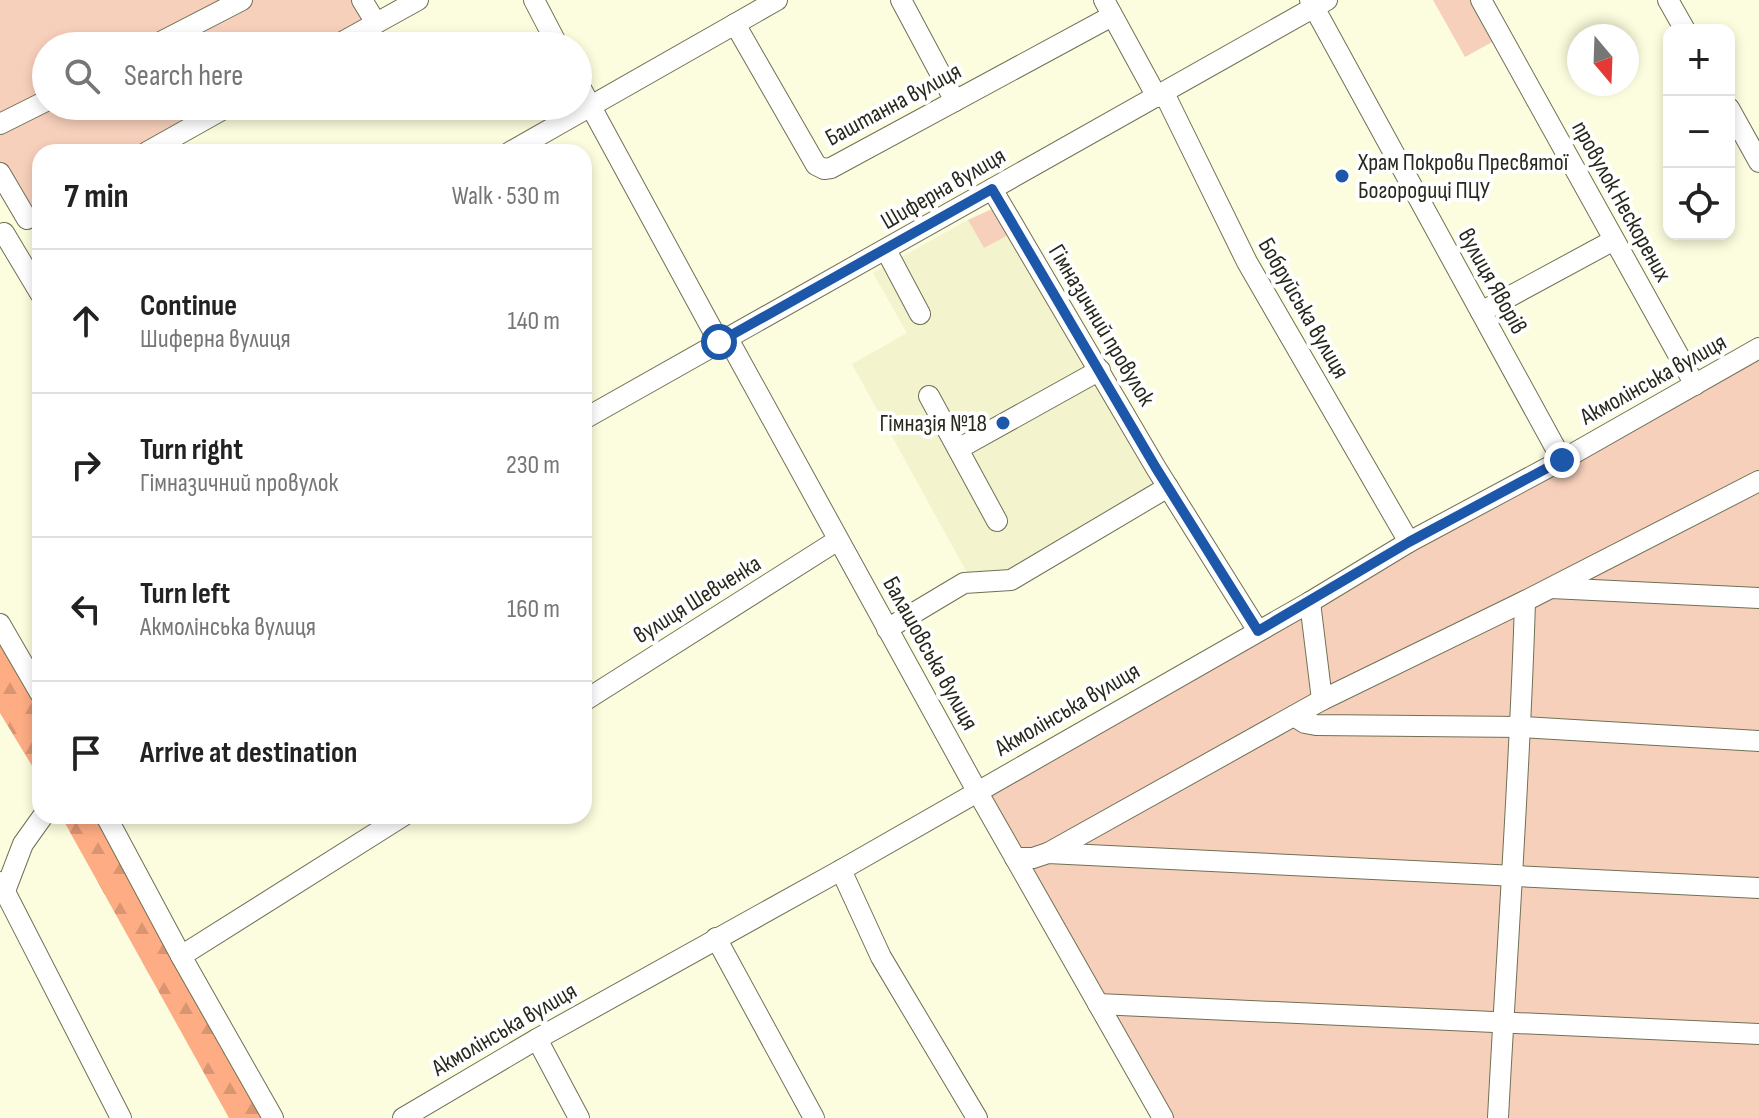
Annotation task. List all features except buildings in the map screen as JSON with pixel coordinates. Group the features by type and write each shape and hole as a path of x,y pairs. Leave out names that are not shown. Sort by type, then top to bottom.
{"street":[{"path":"180,32 242,0"},
{"path":"362,0 376,23"},
{"path":"360,32 418,0"},
{"path":"534,0 551,32"},
{"path":"592,105 777,0"},
{"path":"901,0 955,101"},
{"name":"провулок Нескорених","path":"1481,0 1695,385"},
{"path":"1668,0 1682,24"},
{"name":"Шиферна вулиця","path":"592,414 1161,95 1317,2"},
{"name":"вулиця Яворів","path":"1317,2 1562,460"},
{"name":"Баштанна вулиця","path":"735,24 819,167 824,169 840,164 955,101 1108,8"},
{"name":"Бобруйська вулиця","path":"1108,8 1161,95 1247,262 1409,542"},
{"path":"0,124 32,108"},
{"name":"Балашовська вулиця","path":"592,110 1163,1118"},
{"path":"1735,119 1759,162"},
{"path":"161,144 204,120"},
{"path":"524,144 566,120"},
{"path":"0,173 32,213"},
{"name":"Гімназичний провулок","path":"992,189 1168,487 1258,631"},
{"path":"32,217 2,234 32,281"},
{"path":"1481,312 1614,240"},
{"path":"886,250 920,314"},
{"name":"Акмолінська вулиця","path":"403,1118 537,1039 841,870 1310,602 1409,542 1562,460 1759,348"},
{"path":"958,449 1100,370"},
{"path":"929,396 997,521"},
{"path":"1015,858 1033,858 1048,853 1322,700 1525,601 1759,481"},
{"path":"887,629 964,583 1011,580 1168,487"},
{"name":"вулиця Шевченка","path":"592,696 838,540"},
{"path":"1550,588 1759,598"},
{"path":"1498,1118 1510,875 1522,727 1525,601"},
{"path":"1310,602 1322,700"},
{"path":"0,624 32,679"},
{"path":"1294,716 1316,725 1522,727 1759,741"},
{"path":"37,824 23,844 2,887 121,1118"},
{"path":"110,824 273,1118"},
{"path":"181,956 390,824"},
{"path":"1048,853 1759,888"},
{"path":"841,870 881,957 977,1118"},
{"path":"716,938 814,1118"},
{"path":"1098,1004 1759,1034"},
{"path":"537,1039 579,1118"}],"shaded area":[{"path":"0,0 362,0 376,23 360,32 32,32 32,120 203,120 161,144 32,144 32,216 27,219 0,173"},
{"path":"1433,0 1471,0 1494,41 1465,57"},
{"path":"994,208 1012,233 984,248 968,220"},
{"name":"Гімназія №18","path":"968,220 984,248 1012,233 1155,483 1008,571 969,576 852,364 907,333 873,273"},
{"path":"1759,348 1759,1118 1163,1118 977,791"}],"green space":[{"path":"0,624 32,679 32,766 0,713"},
{"path":"65,824 111,824 273,1118 229,1118"}],"place":[{"name":"Храм Покрови Пресвятої Богородиці ПЦУ","path":"1342,176"},
{"name":"Гімназія №18","path":"1003,423"}],"route":[{"path":"719,342 992,189 1156,468 1258,631 1409,542 1562,460"}]}
